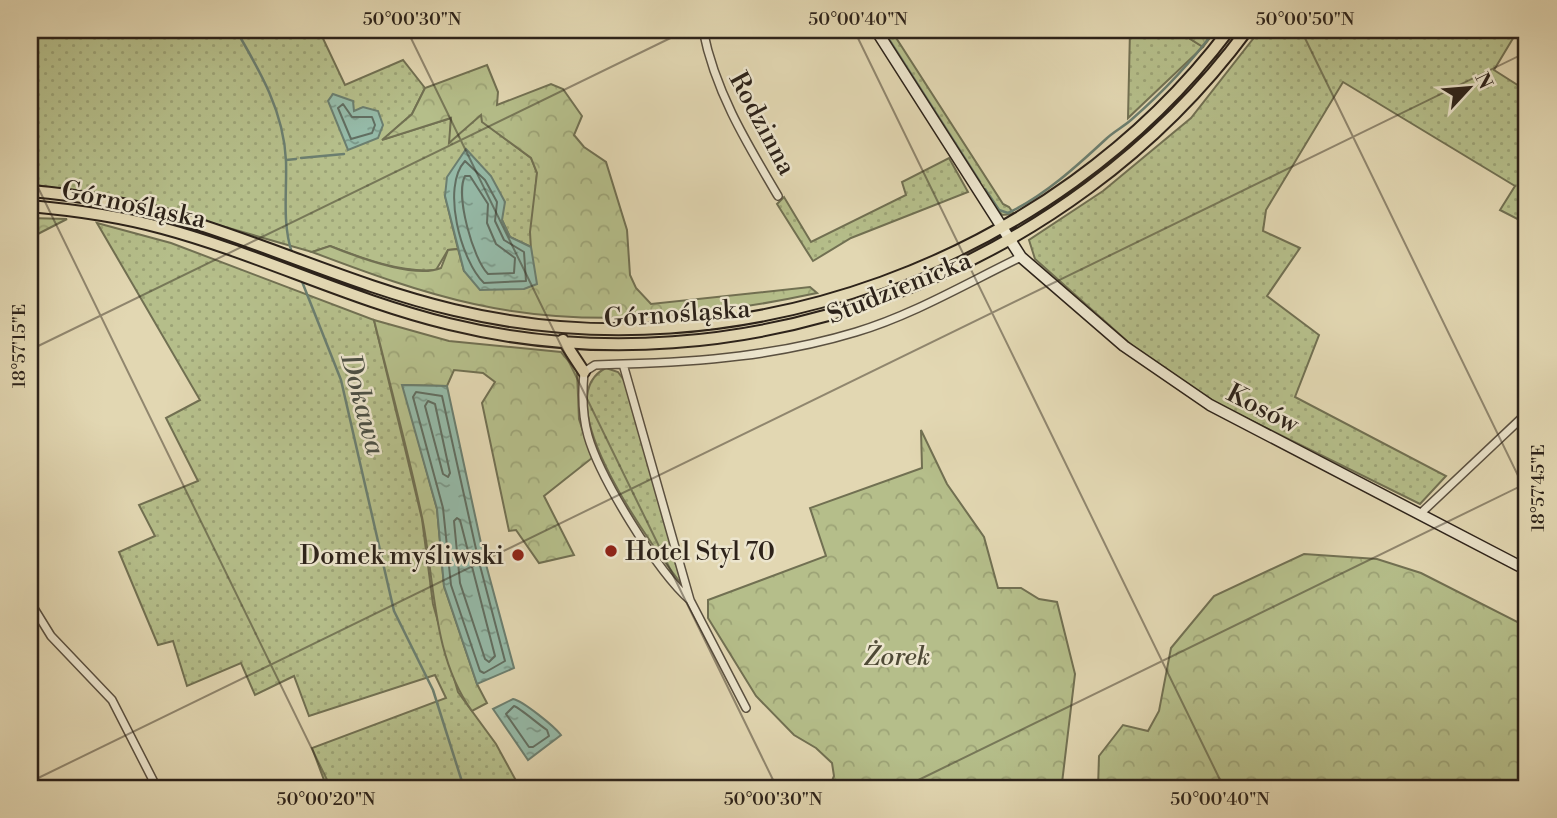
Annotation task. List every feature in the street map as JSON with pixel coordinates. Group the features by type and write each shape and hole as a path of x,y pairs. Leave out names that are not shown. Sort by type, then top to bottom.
{"main road":[{"name":"Górnośląska","path":"30,191 157,212 411,299 484,317 583,327 653,327 746,318 845,296 904,275 1001,228 1083,176 1140,128 1197,69 1229,30"},
{"name":"Górnośląska","path":"30,206 88,212 161,228 386,307 453,325 563,340 687,340 776,328 849,309 909,289 1010,241 1057,211 1124,162 1186,103 1247,30"},
{"path":"563,340 584,372"}],"street":[{"name":"Rodzinna","path":"703,30 711,68 726,105 778,196"},
{"path":"876,30 1010,241"},
{"name":"Kosów","path":"1010,241 1021,257 1125,346 1176,384 1224,412 1527,570"},
{"name":"Studzienicka","path":"584,372 595,365 752,355 858,332 908,312 1021,257"},
{"path":"623,364 690,600"},
{"path":"584,372 583,412 596,458 657,559 690,600 747,708"},
{"path":"1420,514 1527,413"},
{"path":"30,602 51,636 112,700 157,788"}],"green space":[{"path":"30,30 319,30 345,85 403,60 425,88 412,114 384,139 451,118 450,142 481,114 483,122 531,158 537,173 531,247 510,237 502,220 445,196 458,249 448,250 436,270 423,270 383,264 330,246 312,252 131,200 30,184"},
{"path":"880,30 891,30 1003,204 1014,214 1002,215 989,199"},
{"path":"1130,30 1176,30 1203,47 1128,118"},
{"path":"1176,30 1216,30 1203,47"},
{"path":"1260,30 1518,30 1494,70 1527,91 1527,224 1500,210 1515,186 1343,82 1266,210 1263,231 1300,248 1267,296 1319,335 1295,397 1446,476 1420,504 1173,382 1035,259 1029,240 1103,191 1191,118"},
{"path":"487,65 498,92 497,105 551,84 563,89 582,116 574,135 584,147 606,162 627,230 630,275 636,288 651,304 810,287 817,293 689,314 603,318 560,316 517,312 433,294 312,252 330,246 402,269 430,271 441,268 448,250 458,249 464,271 532,267 530,232 537,173 531,158 482,122 481,115 449,143 451,118 382,140 412,114 425,88"},
{"path":"949,158 968,192 851,238 813,261 777,204 784,197 811,242 906,195 902,182"},
{"path":"30,218 67,219 30,238"},
{"path":"97,223 171,243 374,320 422,519 433,604 458,692 496,744 520,788 327,788 312,748 446,698 435,675 309,716 294,676 255,695 241,663 187,686 173,641 158,645 119,552 155,536 139,505 198,481 166,418 200,400"},
{"path":"374,320 449,341 561,352 577,371 579,419 592,458 544,496 574,555 539,563 516,530 509,531 482,403 495,382 483,373 454,370 447,386 403,385 437,509 444,586 477,684 487,703 472,711 449,666 442,642 422,517"},
{"path":"606,368 618,372 626,383 682,585 630,510 595,441 587,410 590,385"},
{"name":"Żorek","path":"921,430 947,484 984,537 998,588 1021,588 1039,599 1057,602 1075,674 1062,783 1065,788 829,788 834,776 832,763 816,748 794,735 756,696 708,618 708,600 826,556 810,508 922,468"},
{"path":"1304,554 1377,559 1421,573 1527,627 1527,788 1098,788 1099,756 1123,725 1148,731 1159,711 1171,648 1214,596"}],"water":[{"path":"333,94 353,101 354,111 363,107 378,111 383,125 378,138 348,150 328,101"},
{"path":"466,149 491,176 505,202 502,220 510,237 531,247 537,284 524,289 480,290 464,271 445,196 447,177"},
{"path":"402,385 447,386 484,557 514,668 477,684 444,586 437,509"},
{"path":"513,699 538,714 561,735 528,760 493,709"}],"waterway":[{"name":"Dokawa","path":"236,30 262,77 281,126 286,161 287,230 292,253"},
{"path":"883,30 980,182"},
{"path":"985,189 999,210 1008,213 1034,198 1060,180 1109,136 1128,123 1186,66 1215,30"},
{"path":"301,158 344,154"},
{"path":"286,160 296,159"},
{"name":"Dokawa","path":"301,279 341,380 394,611 433,690 464,788"}],"place":[{"name":"Hotel Styl 70","path":"611,551"},
{"name":"Domek myśliwski","path":"518,555"}]}
